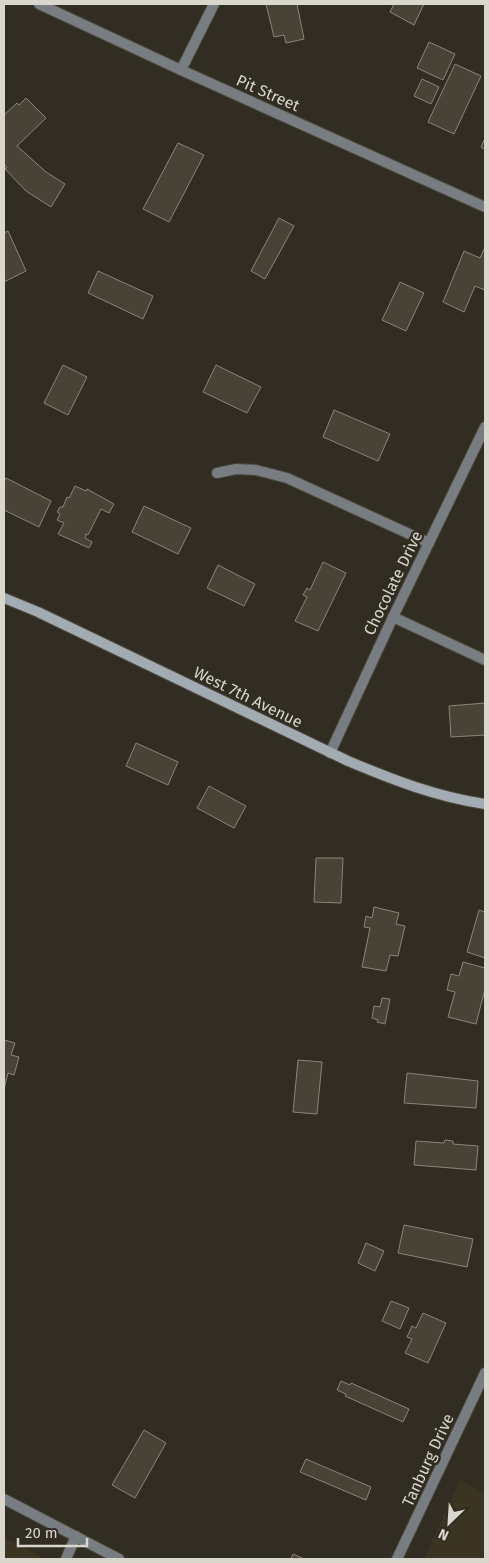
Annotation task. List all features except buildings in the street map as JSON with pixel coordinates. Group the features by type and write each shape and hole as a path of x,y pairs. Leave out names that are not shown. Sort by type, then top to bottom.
{"main road":[{"name":"West 7th Avenue","path":"4,598 38,612 330,753 381,775 422,790 468,802 485,804"}],"street":[{"name":"Pit Street","path":"39,4 485,207"},
{"path":"181,70 214,4"},
{"name":"Chocolate Drive","path":"330,753 393,617 482,442 485,427"},
{"path":"217,473 236,469 256,470 287,478 429,544"},
{"path":"393,617 485,660"},
{"name":"Tanburg Drive","path":"397,1559 485,1373"},
{"path":"4,1499 119,1559"},
{"path":"66,1559 76,1536"}],"shaded area":[{"path":"460,1480 485,1493 485,1559 424,1559"},
{"path":"4,1538 42,1556 40,1559 4,1559"}]}
